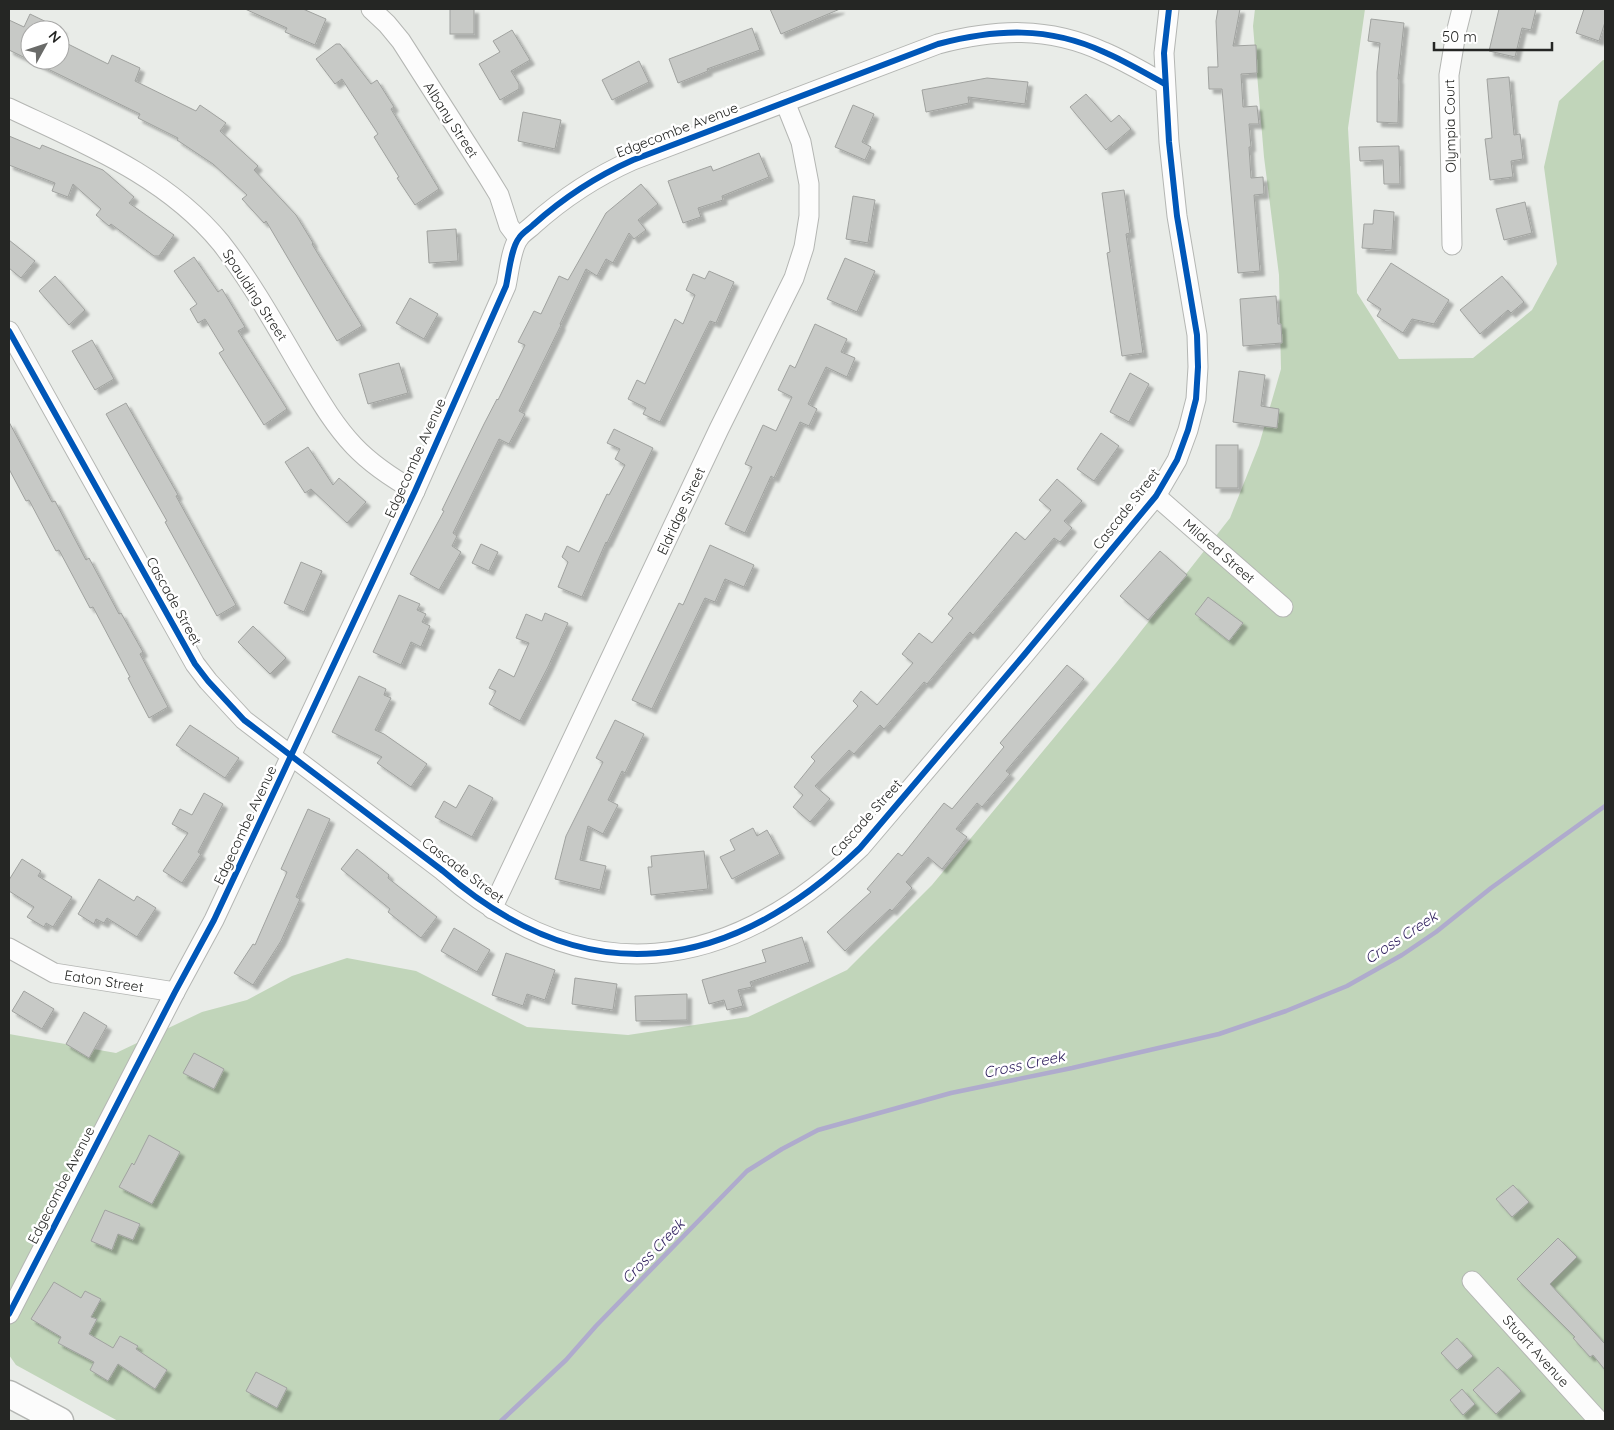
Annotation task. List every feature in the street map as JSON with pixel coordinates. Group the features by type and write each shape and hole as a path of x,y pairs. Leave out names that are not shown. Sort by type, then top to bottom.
{"street":[{"name":"Albany Street","path":"372,9 401,40 488,177 498,195 509,226 518,238"},
{"name":"Cascade Street","path":"9,331 195,664 229,706 244,720 492,909 519,924 548,937 579,947 610,953 642,955 695,948 755,925 783,909 810,892 835,872 860,848 1156,496 1177,460 1188,430 1196,399 1198,368 1197,335 1177,216 1169,142 1164,53 1169,9"},
{"name":"Olympia Court","path":"1452,245 1449,75 1462,9"},
{"name":"Edgecombe Avenue","path":"9,1314 214,920 415,491 506,286 512,265 512,254 518,238 576,191 613,169 938,44 970,36 1022,32 1054,36 1085,44 1105,52 1165,84"},
{"name":"Eldridge Street","path":"492,909 715,438 794,278 804,247 809,216 809,184 801,142 784,102"},
{"name":"Spaulding Street","path":"9,108 119,161 148,178 174,197 198,219 220,242 246,276 333,421 354,446 377,468 415,491"},
{"name":"Mildred Street","path":"1156,496 1283,607"},
{"name":"Eaton Street","path":"9,948 54,973 175,992"},
{"name":"Stuart Avenue","path":"1472,1281 1599,1421"},
{"path":"9,1394 60,1421"}],"green space":[{"path":"1255,9 1365,9 1348,128 1357,293 1399,359 1473,358 1532,310 1557,264 1544,167 1559,101 1605,60 1605,1421 118,1421 16,1365 9,1355 9,1034 116,1053 202,1012 247,1000 292,976 347,958 416,971 527,1027 628,1035 748,1017 847,970 932,885 1116,663 1230,518 1259,445 1281,369 1279,275 1264,157 1253,26"}],"building":[{"path":"245,9 303,9 326,19 315,45 285,32 287,28"},
{"path":"450,9 474,9 474,34 450,34"},
{"path":"770,9 840,9 781,34"},
{"path":"1218,9 1240,9 1233,46 1256,45 1257,73 1241,74 1243,107 1257,106 1259,124 1249,124 1251,147 1249,147 1251,178 1263,177 1264,194 1254,195 1260,271 1238,273 1222,89 1209,89 1208,67 1218,67 1216,21"},
{"path":"1499,9 1536,9 1531,30 1522,28 1515,57 1489,51"},
{"path":"1584,9 1605,9 1605,22 1599,41 1576,33"},
{"path":"30,14 42,20 27,20"},
{"path":"1371,19 1404,23 1398,79 1398,123 1377,122 1377,72 1380,43 1368,41"},
{"path":"9,20 20,25 20,55 9,50"},
{"path":"752,28 760,50 707,69 708,71 678,83 669,59"},
{"path":"512,30 530,60 511,71 519,84 519,89 500,100 479,64 500,52 493,41"},
{"path":"336,44 340,44 371,84 377,80 394,107 391,109 439,189 415,205 374,137 378,134 342,79 335,84 316,59"},
{"path":"70,45 108,64 112,55 140,68 135,81 196,111 200,105 226,123 220,131 258,166 254,170 296,215 362,326 337,341 266,221 264,223 242,199 247,195 213,164 177,140 178,138 138,118 140,114 50,70 70,70"},
{"path":"639,61 649,82 612,100 602,80"},
{"path":"1509,77 1514,135 1520,134 1523,159 1511,161 1513,177 1490,180 1485,139 1492,138 1487,79"},
{"path":"987,78 1028,82 1025,104 968,97 969,103 926,112 922,90"},
{"path":"1086,94 1111,122 1119,115 1131,129 1106,150 1070,107"},
{"path":"853,105 874,114 862,142 871,147 865,160 835,147"},
{"path":"523,112 561,120 555,149 518,141"},
{"path":"9,136 40,149 42,145 103,170 134,197 129,203 174,235 159,256 154,256 96,215 101,209 73,184 68,197 52,191 55,183 9,165"},
{"path":"1399,146 1400,184 1384,184 1383,160 1360,161 1359,147"},
{"path":"759,153 769,177 722,196 723,200 698,208 701,217 683,223 668,181 711,166 713,171"},
{"path":"641,184 658,204 638,220 646,230 634,239 629,233 613,263 606,259 597,276 586,269 519,411 525,414 509,444 499,439 453,533 457,536 452,546 461,552 439,590 410,574 444,511 442,510 525,345 518,342 534,311 541,314 559,276 568,280 606,213"},
{"path":"1124,190 1130,233 1126,234 1143,353 1122,356 1107,253 1110,252 1102,193"},
{"path":"853,196 875,200 868,243 846,239"},
{"path":"1525,202 1532,233 1504,240 1496,209"},
{"path":"1374,210 1394,212 1392,250 1362,248 1364,224 1373,224"},
{"path":"456,229 458,261 429,263 427,231"},
{"path":"9,240 35,261 21,278 9,268"},
{"path":"194,257 218,292 222,289 245,327 238,331 287,409 264,425 219,353 224,350 205,319 198,323 190,309 197,304 174,271"},
{"path":"845,258 875,271 857,312 827,299"},
{"path":"1391,263 1449,300 1434,324 1412,319 1403,333 1377,316 1381,309 1367,300"},
{"path":"709,271 734,282 716,323 710,321 660,422 643,414 646,408 628,399 637,380 645,384 675,319 683,324 695,295 686,290 693,274 705,279"},
{"path":"55,276 85,310 69,325 39,291"},
{"path":"1502,276 1524,302 1511,313 1508,310 1480,334 1460,310"},
{"path":"1276,296 1278,324 1281,324 1282,343 1243,346 1240,299"},
{"path":"410,298 438,314 424,339 396,323"},
{"path":"815,324 847,339 841,352 855,358 847,377 826,367 808,404 817,409 809,426 800,422 774,478 771,476 745,533 725,524 752,467 745,464 763,425 776,431 792,397 778,390 790,365 795,368"},
{"path":"92,340 114,379 95,390 72,351"},
{"path":"399,363 408,393 368,404 359,374"},
{"path":"1239,371 1265,375 1261,406 1279,409 1277,428 1233,422"},
{"path":"1130,373 1149,384 1129,422 1110,412"},
{"path":"126,403 178,495 176,496 236,605 217,616 165,522 167,521 106,414"},
{"path":"9,422 52,502 55,501 86,560 89,558 119,614 121,613 143,652 140,654 168,707 149,718 128,678 130,677 93,607 90,608 59,550 56,551 29,500 26,501 9,469"},
{"path":"614,429 653,448 606,542 582,597 558,587 568,562 562,557 567,546 579,552 607,494 609,495 625,465 615,459 620,449 607,443"},
{"path":"1101,433 1119,446 1094,481 1077,469"},
{"path":"1216,445 1238,445 1238,488 1216,488"},
{"path":"308,447 333,485 339,478 366,502 347,523 311,489 305,493 285,462"},
{"path":"1057,479 1082,501 1064,521 1072,528 1060,542 1054,538 973,635 970,632 927,684 924,682 884,729 880,725 854,754 849,750 815,786 830,799 810,822 793,807 803,795 794,787 815,761 811,757 858,706 853,701 861,691 877,705 913,663 902,654 919,633 932,643 953,618 948,614 1016,532 1025,540 1051,510 1039,500"},
{"path":"481,544 498,552 489,571 472,563"},
{"path":"710,545 754,565 744,587 725,579 715,602 705,598 652,709 632,700 679,603 683,605"},
{"path":"1160,551 1187,575 1148,620 1120,596"},
{"path":"301,562 322,571 304,612 284,603"},
{"path":"399,595 420,604 417,610 426,614 422,622 430,626 421,647 411,642 401,665 373,652"},
{"path":"1208,597 1243,623 1229,641 1195,614"},
{"path":"545,613 568,623 520,721 489,704 496,691 489,688 499,669 514,677 529,643 516,638 526,614 542,621"},
{"path":"253,626 286,658 270,674 238,642"},
{"path":"1067,665 1084,679 1006,771 1010,774 982,807 977,803 956,829 967,837 942,869 928,857 906,882 912,888 892,911 890,909 845,951 827,932 871,892 867,889 898,853 902,856 944,803 952,809 1004,747 1000,743"},
{"path":"359,676 386,689 384,695 391,698 375,730 384,734 427,764 411,787 377,763 382,757 332,732"},
{"path":"615,720 644,734 625,773 622,771 608,800 618,805 603,834 588,826 580,860 606,866 600,890 555,879 566,836 603,762 596,758"},
{"path":"190,725 239,758 225,778 176,745"},
{"path":"469,785 493,798 472,837 435,817 444,801 456,808"},
{"path":"204,793 223,804 198,852 201,854 182,883 163,871 188,833 172,824 180,809 192,815"},
{"path":"308,809 330,819 296,897 300,899 281,941 253,985 234,973 253,944 255,945 287,872 281,869"},
{"path":"753,828 757,836 767,830 780,854 732,879 720,857 735,850 730,840"},
{"path":"357,849 389,875 388,878 437,917 421,938 388,912 390,909 341,869"},
{"path":"704,851 708,889 651,895 648,867 652,867 651,856"},
{"path":"22,859 41,871 38,876 72,897 53,927 46,923 44,927 27,917 34,907 9,891 9,880"},
{"path":"99,879 134,901 137,896 156,908 137,937 107,918 104,923 96,919 94,924 78,914"},
{"path":"454,928 490,950 477,972 441,951"},
{"path":"802,937 810,962 750,982 752,987 738,990 743,1006 727,1010 724,1000 709,1004 702,980 766,962 762,950"},
{"path":"506,953 555,970 545,1000 527,994 523,1006 492,995"},
{"path":"575,978 617,984 613,1010 572,1004"},
{"path":"24,991 54,1009 42,1029 12,1011"},
{"path":"687,994 687,1020 636,1021 635,996"},
{"path":"84,1012 107,1026 89,1058 66,1044"},
{"path":"194,1053 224,1069 214,1089 183,1073"},
{"path":"149,1135 180,1152 152,1204 119,1187 132,1163 134,1165"},
{"path":"1513,1185 1529,1202 1512,1217 1496,1199"},
{"path":"105,1210 140,1224 133,1240 118,1234 112,1250 91,1241"},
{"path":"1558,1238 1577,1257 1550,1284 1605,1344 1605,1370 1593,1355 1590,1357 1573,1338 1575,1337 1517,1279"},
{"path":"54,1282 81,1298 85,1291 101,1299 91,1317 97,1319 89,1334 113,1348 120,1336 138,1346 136,1349 167,1370 155,1389 118,1364 108,1381 90,1370 94,1362 58,1343 61,1337 31,1319"},
{"path":"1457,1338 1473,1356 1457,1370 1441,1353"},
{"path":"1498,1367 1521,1391 1496,1414 1473,1390"},
{"path":"256,1372 287,1388 277,1408 246,1391"},
{"path":"1462,1389 1475,1404 1463,1415 1450,1400"}],"waterway":[{"name":"Cross Creek","path":"501,1421 566,1360 596,1326 747,1171 782,1149 818,1130 951,1093 1072,1068 1219,1034 1286,1011 1347,986 1402,955 1436,932 1491,888 1605,806"}],"cycle path":[{"path":"9,331 195,664 244,720 497,911 550,937 603,951 656,953 708,943 759,922 810,890 860,848 1156,496 1177,460 1188,430 1196,399 1198,367 1197,335 1177,216 1169,142 1164,53 1169,9"},
{"path":"9,1314 214,920 415,491 506,286 514,248 522,234 581,188 633,160 938,44 959,39 1001,33 1042,34 1063,38 1112,56 1165,84"}]}
